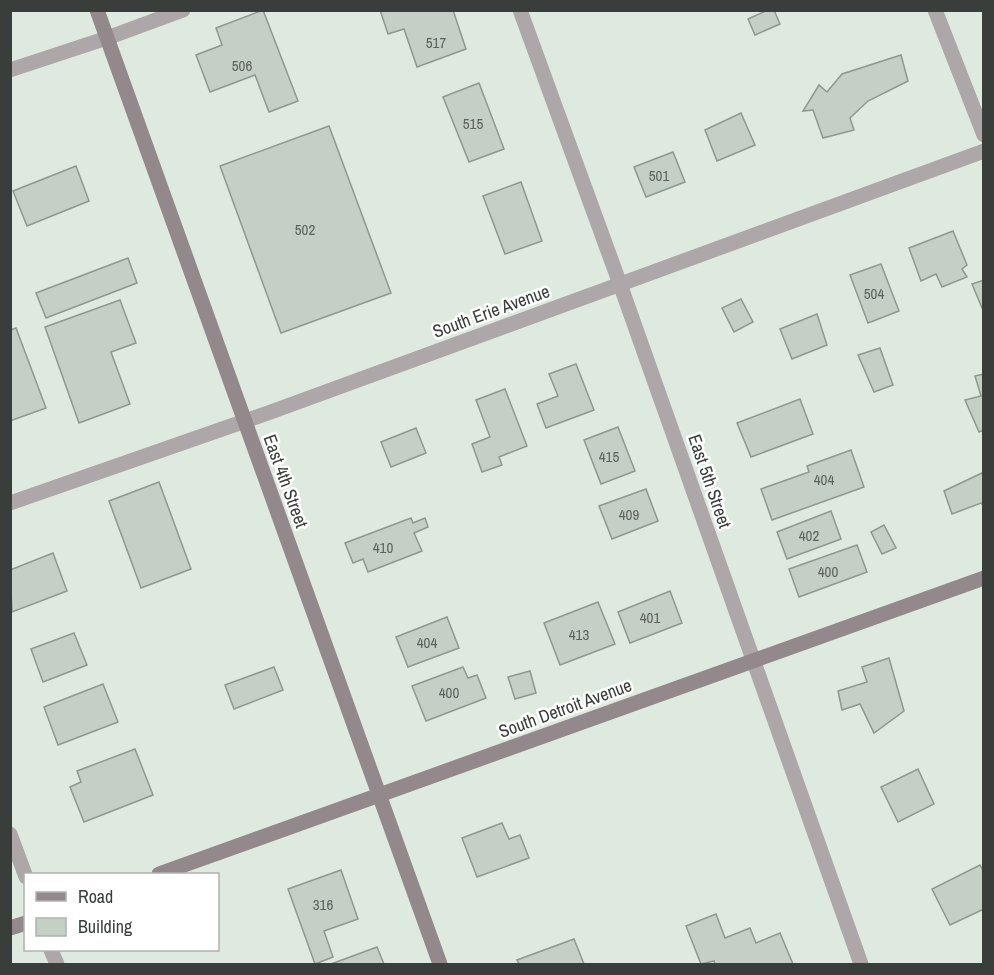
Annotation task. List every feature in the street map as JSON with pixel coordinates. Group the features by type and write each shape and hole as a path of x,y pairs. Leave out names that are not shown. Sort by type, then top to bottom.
{"street":[{"name":"East 4th Street","path":"97,10 243,422 440,964"},
{"path":"10,70 183,10"},
{"name":"East 5th Street","path":"520,10 620,284 861,964"},
{"path":"935,10 984,135"},
{"name":"South Erie Avenue","path":"10,503 243,422 984,151"},
{"name":"South Detroit Avenue","path":"162,873 984,578"},
{"path":"10,834 25,873"}],"building":[{"path":"263,10 298,101 269,112 255,75 210,92 196,55 222,45 216,28"},
{"path":"380,10 453,10 466,49 417,67 404,29 388,34"},
{"path":"768,10 774,10 780,24 755,35 748,19"},
{"path":"901,55 908,81 868,101 850,118 854,130 823,138 813,110 803,111 819,85 827,92 842,74"},
{"path":"479,83 504,149 469,162 443,97"},
{"path":"741,113 755,145 717,161 705,130"},
{"path":"329,126 391,293 281,333 220,166"},
{"path":"673,152 685,182 646,197 634,167"},
{"path":"76,166 89,201 27,226 13,191"},
{"path":"521,182 542,241 505,254 483,196"},
{"path":"953,231 967,265 962,269 967,277 942,287 936,274 921,281 909,248"},
{"path":"128,258 137,283 46,318 36,293"},
{"path":"881,264 899,311 868,323 850,275"},
{"path":"984,280 984,308 982,308 972,284"},
{"path":"741,299 753,322 734,332 722,308"},
{"path":"120,300 136,343 111,352 130,404 79,423 45,327"},
{"path":"817,314 827,345 792,359 780,329"},
{"path":"16,328 46,408 10,421 10,330"},
{"path":"880,348 893,385 874,392 858,355"},
{"path":"576,364 594,410 546,428 537,404 558,396 549,374"},
{"path":"984,374 984,430 979,432 965,400 981,396 975,376"},
{"path":"505,389 527,446 499,457 502,465 482,472 472,444 490,437 476,400"},
{"path":"800,399 813,434 751,457 737,423"},
{"path":"618,427 635,471 601,484 584,440"},
{"path":"416,428 426,453 391,467 381,442"},
{"path":"851,450 864,487 772,520 761,489 809,472 807,466"},
{"path":"984,472 984,506 981,503 952,514 944,491"},
{"path":"159,482 191,569 141,588 109,501"},
{"path":"646,489 658,521 612,539 599,506"},
{"path":"831,511 841,539 787,559 777,532"},
{"path":"411,518 413,523 425,518 428,527 414,533 422,551 368,572 363,559 353,563 345,543"},
{"path":"884,525 896,548 882,554 871,532"},
{"path":"857,545 867,572 799,597 789,569"},
{"path":"53,553 67,591 12,612 10,570"},
{"path":"670,591 682,623 630,643 618,612"},
{"path":"598,602 615,644 560,665 544,623"},
{"path":"447,617 459,648 408,667 396,637"},
{"path":"74,633 87,665 43,682 31,649"},
{"path":"889,658 904,711 874,733 860,704 842,710 838,691 867,682 862,667"},
{"path":"274,667 283,690 234,709 225,685"},
{"path":"463,667 468,678 477,675 486,698 426,721 412,686"},
{"path":"530,671 536,693 515,699 508,677"},
{"path":"103,684 118,722 58,745 44,707"},
{"path":"135,749 153,795 84,822 70,787 81,782 77,771"},
{"path":"918,769 934,804 898,822 881,787"},
{"path":"502,823 509,839 520,835 529,858 477,877 462,838"},
{"path":"980,865 984,872 984,909 950,925 932,889"},
{"path":"341,870 358,919 324,931 333,957 315,964 288,889"},
{"path":"716,914 725,938 750,928 756,943 780,933 793,964 715,964 714,961 701,964 686,926"},
{"path":"574,939 584,964 519,964 517,960"},
{"path":"377,947 384,964 331,964"}]}
